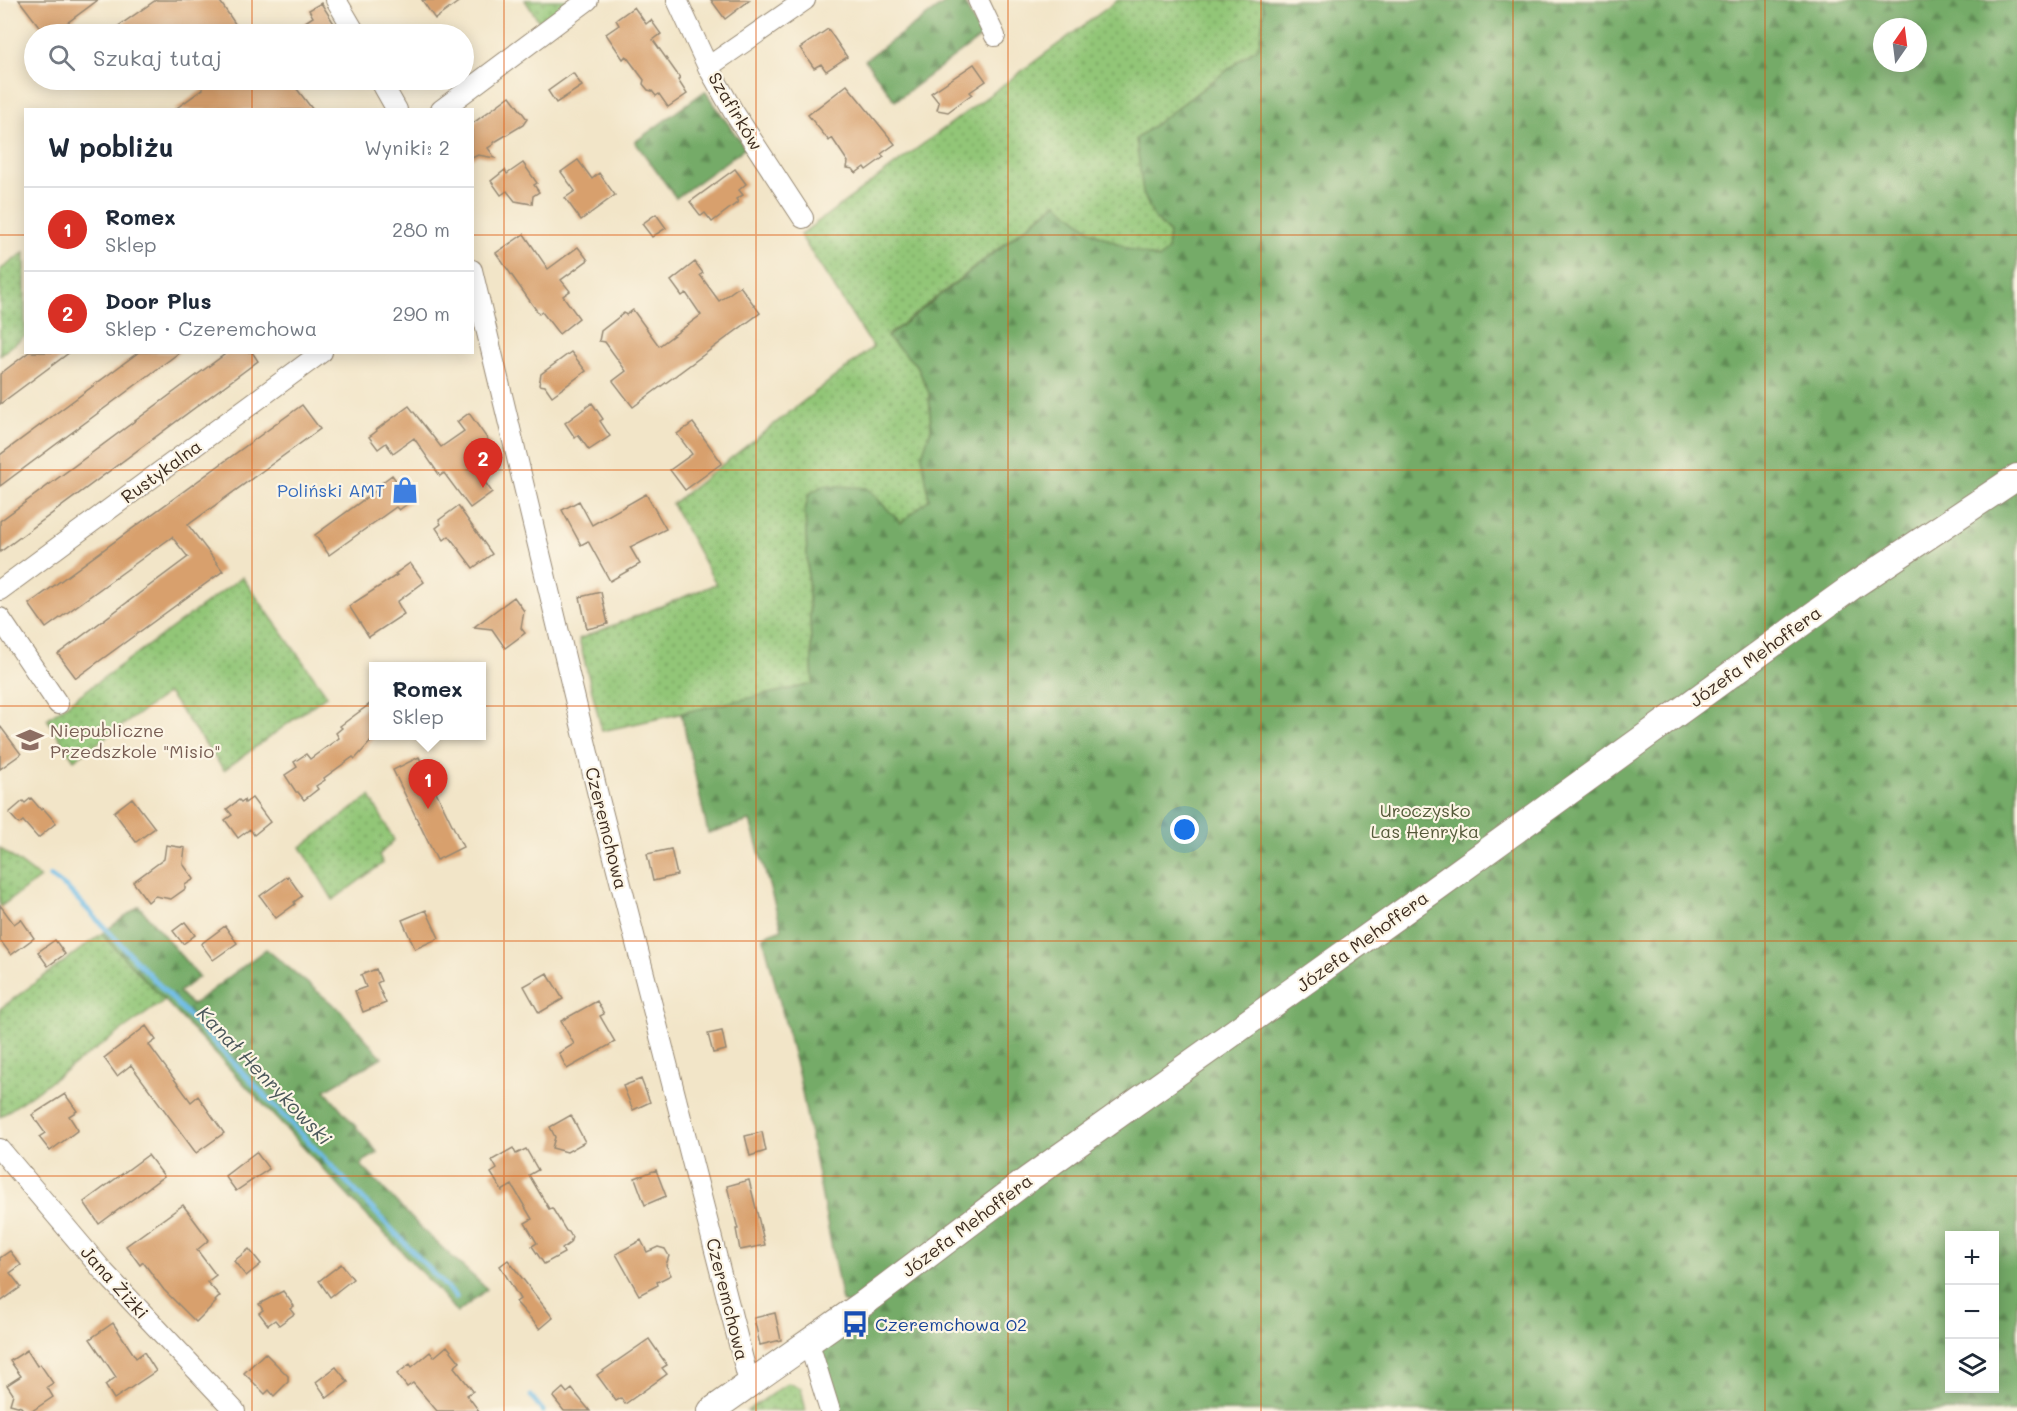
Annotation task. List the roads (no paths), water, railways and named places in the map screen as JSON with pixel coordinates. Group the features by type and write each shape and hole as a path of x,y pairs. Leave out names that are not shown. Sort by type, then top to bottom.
{"street":[{"path":"336,0 350,24"},
{"path":"474,85 588,0"},
{"name":"Szafirków","path":"676,0 708,67 803,218"},
{"path":"708,67 805,0"},
{"path":"978,0 994,36"},
{"path":"386,90 396,108"},
{"path":"444,108 468,90"},
{"name":"Czeremchowa","path":"474,278 598,795 749,1383"},
{"name":"Rustykalna","path":"0,590 319,354"},
{"name":"Józefa Mehoffera","path":"711,1411 867,1300 1027,1180 1432,891 1650,730 1853,586 2017,477"},
{"path":"0,618 58,704"},
{"name":"Jana Żiżki","path":"0,1149 105,1272 235,1411"},
{"path":"806,1344 812,1353 830,1411"}],"waterway":[{"name":"Kanał Henrykowski","path":"50,876 68,889 456,1297"},
{"name":"Kanał Henrykowski","path":"531,1396 543,1411"}],"place":[{"name":"Door Plus","path":"483,488"},
{"name":"Poliński AMT","path":"405,490"},
{"name":"Niepubliczne Przedszkole \"Misio\"","path":"30,740"},
{"name":"Romex","path":"428,809"},
{"name":"Czeremchowa 02","path":"855,1324"}],"park label":[{"name":"Uroczysko Las Henryka","path":"1425,820"}]}
